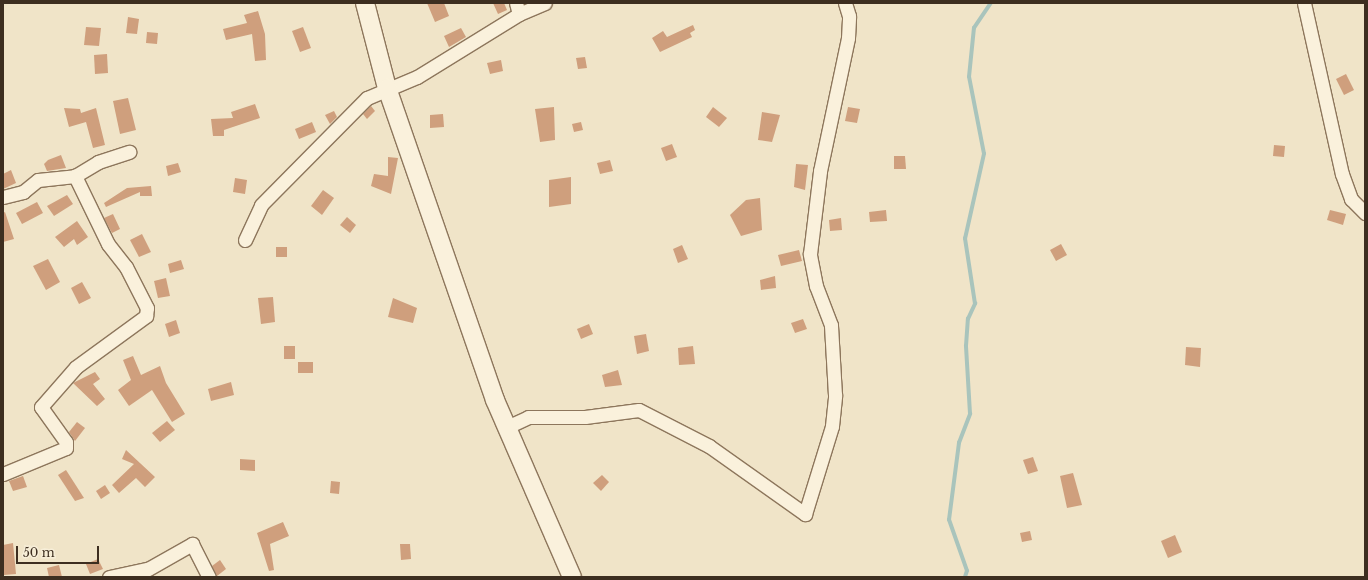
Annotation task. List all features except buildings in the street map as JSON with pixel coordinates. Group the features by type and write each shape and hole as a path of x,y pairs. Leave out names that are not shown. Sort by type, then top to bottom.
{"street":[{"path":"365,3 387,88 507,427 533,493 572,577"},
{"path":"245,240 261,205 367,98 387,88 417,77 518,8 545,3"},
{"path":"507,427 528,417 585,417 639,410 709,446 805,514 832,426 835,395 831,325 816,286 810,254 820,171 848,38 849,16 845,3"},
{"path":"1304,3 1342,174 1351,199 1365,213"},
{"path":"3,197 23,192 38,180 75,176 98,162 129,152"},
{"path":"3,474 66,448 66,442 41,407 76,367 146,316 147,308 126,267 108,244 75,176"},
{"path":"109,577 148,568 192,544 209,577"}],"waterway":[{"path":"965,577 967,571 949,520 959,443 970,414 966,346 968,319 975,304 965,239 984,154 969,77 974,28 991,3"}]}
